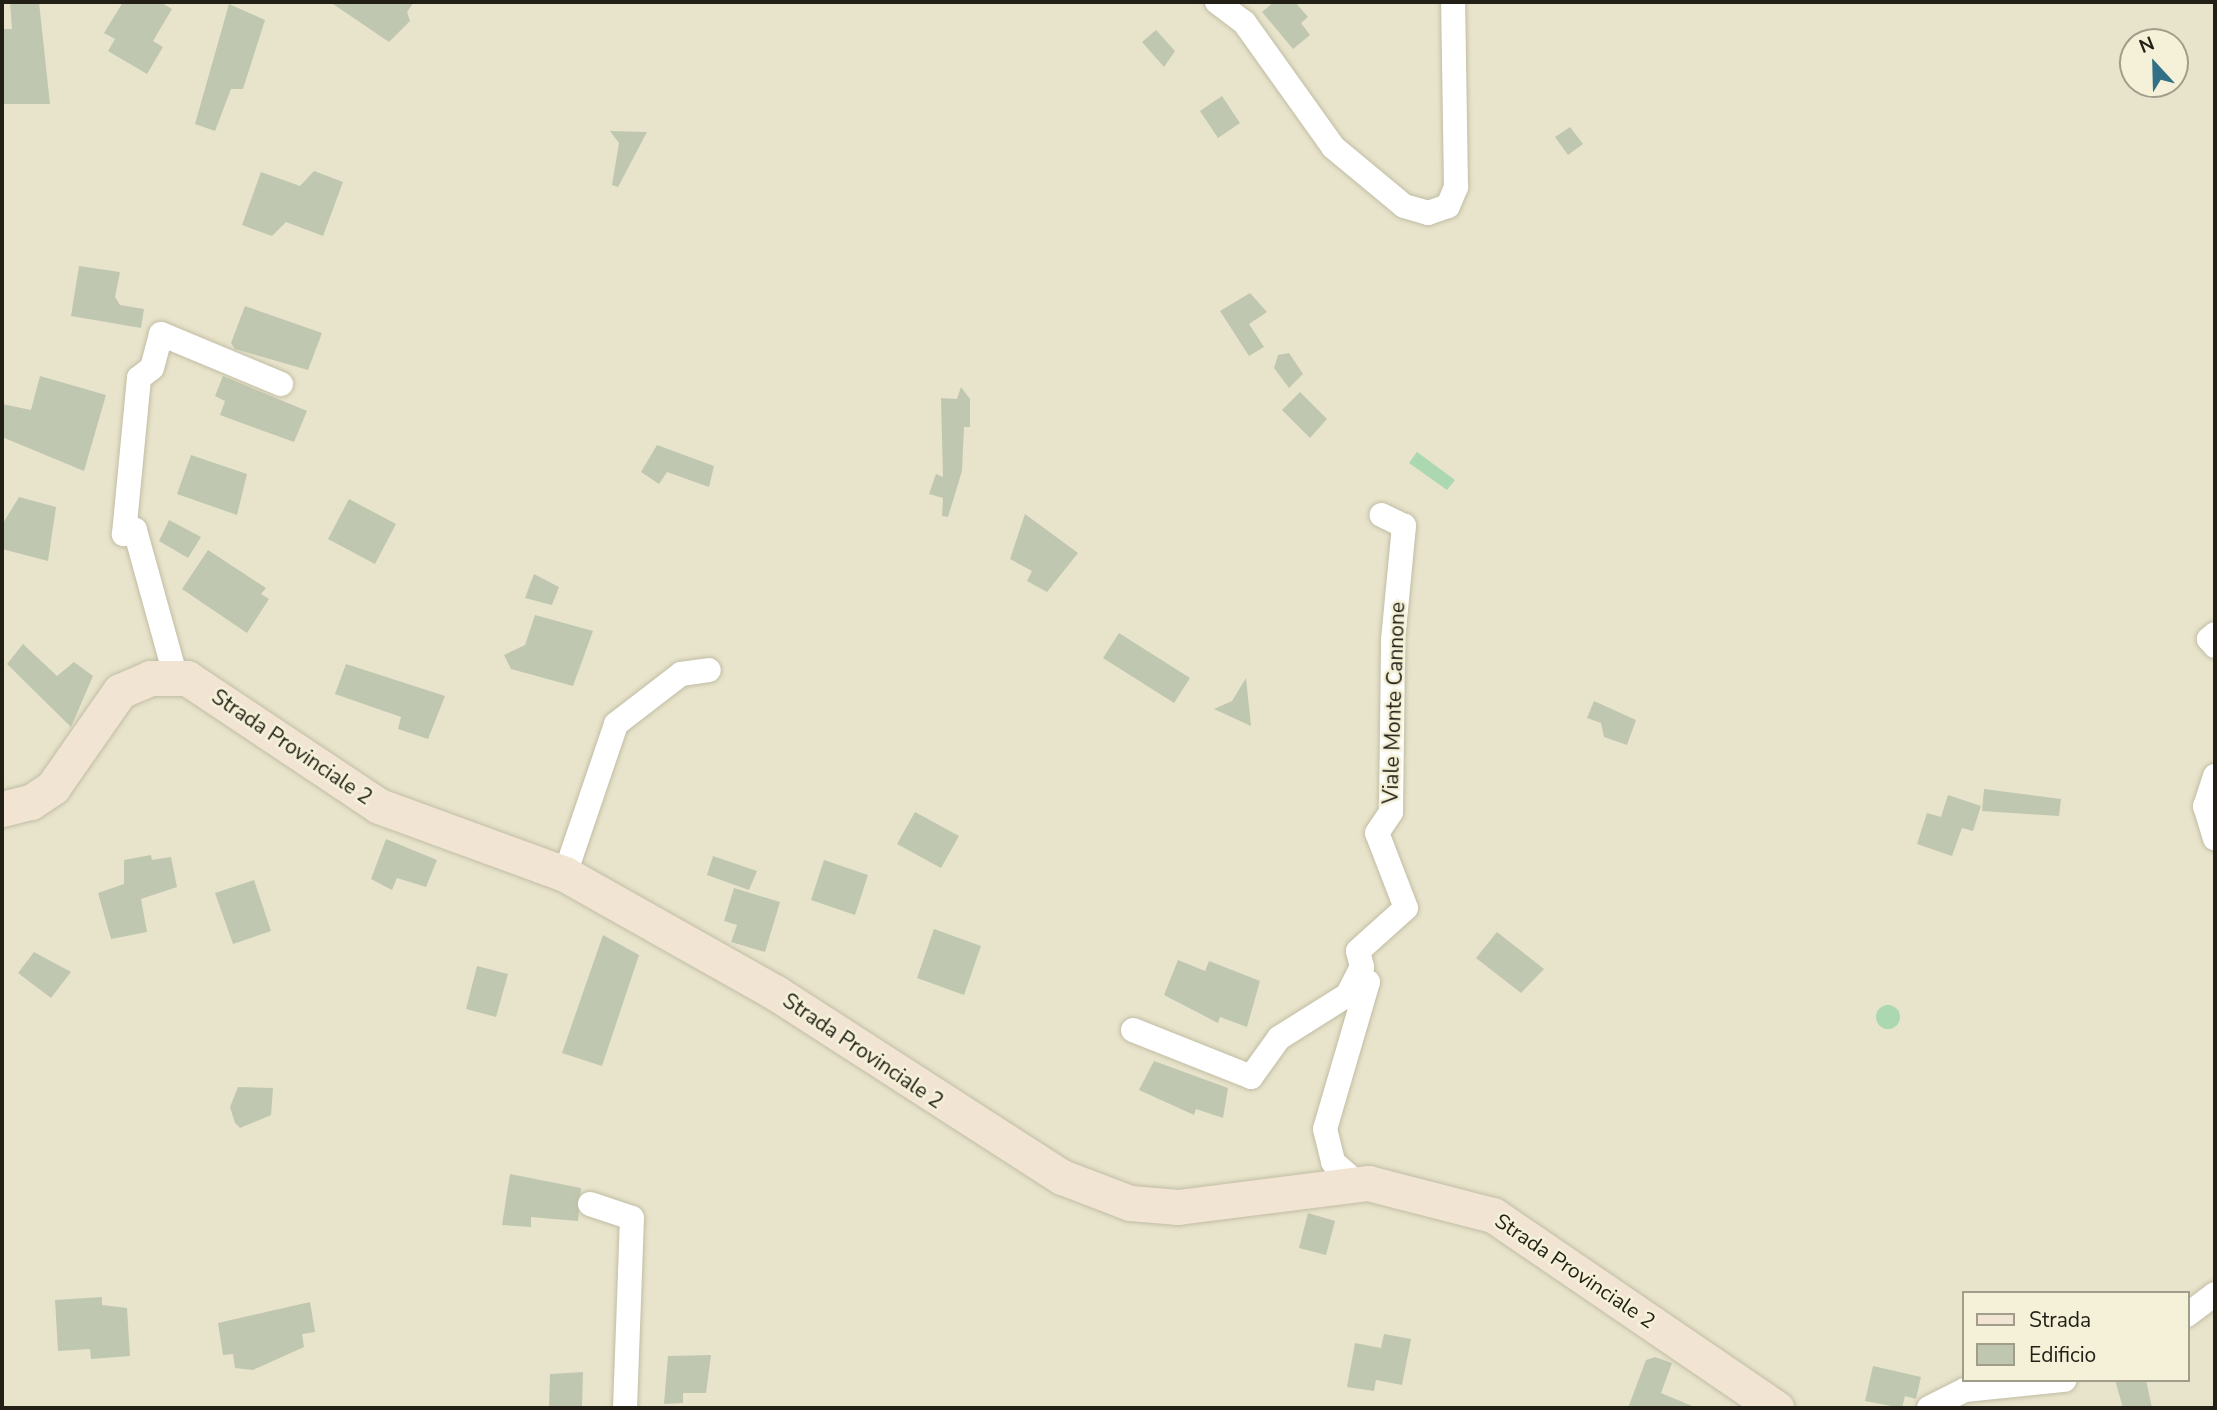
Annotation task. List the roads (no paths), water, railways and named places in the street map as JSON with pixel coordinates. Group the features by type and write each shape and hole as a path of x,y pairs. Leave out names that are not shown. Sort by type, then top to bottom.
{"street":[{"path":"1217,2 1244,22 1333,148 1404,206 1428,213 1448,206 1456,187 1453,2"},
{"path":"2,809 31,802 53,787 120,691 150,678 176,678 135,530 124,534 139,378 152,368 161,334 281,384"},
{"name":"Viale Monte Cannone","path":"1347,996 1362,967 1358,951 1406,908 1377,833 1391,812 1393,640 1404,526 1381,514"},
{"path":"2215,634 2209,639 2215,646"},
{"path":"565,874 616,724 681,674 709,670"},
{"name":"Strada Provinciale 2","path":"176,678 239,708 379,806 565,874 776,993 1062,1177 1130,1203 1178,1207 1357,1183 1407,1190 1493,1215 1776,1408"},
{"path":"2215,776 2205,806 2215,838"},
{"path":"1133,1030 1251,1077 1279,1038 1368,982 1325,1129 1333,1162 1357,1183"},
{"path":"590,1204 632,1218 625,1408"},
{"path":"2189,1314 2215,1294"},
{"path":"1930,1408 1965,1390 2044,1382"}]}
